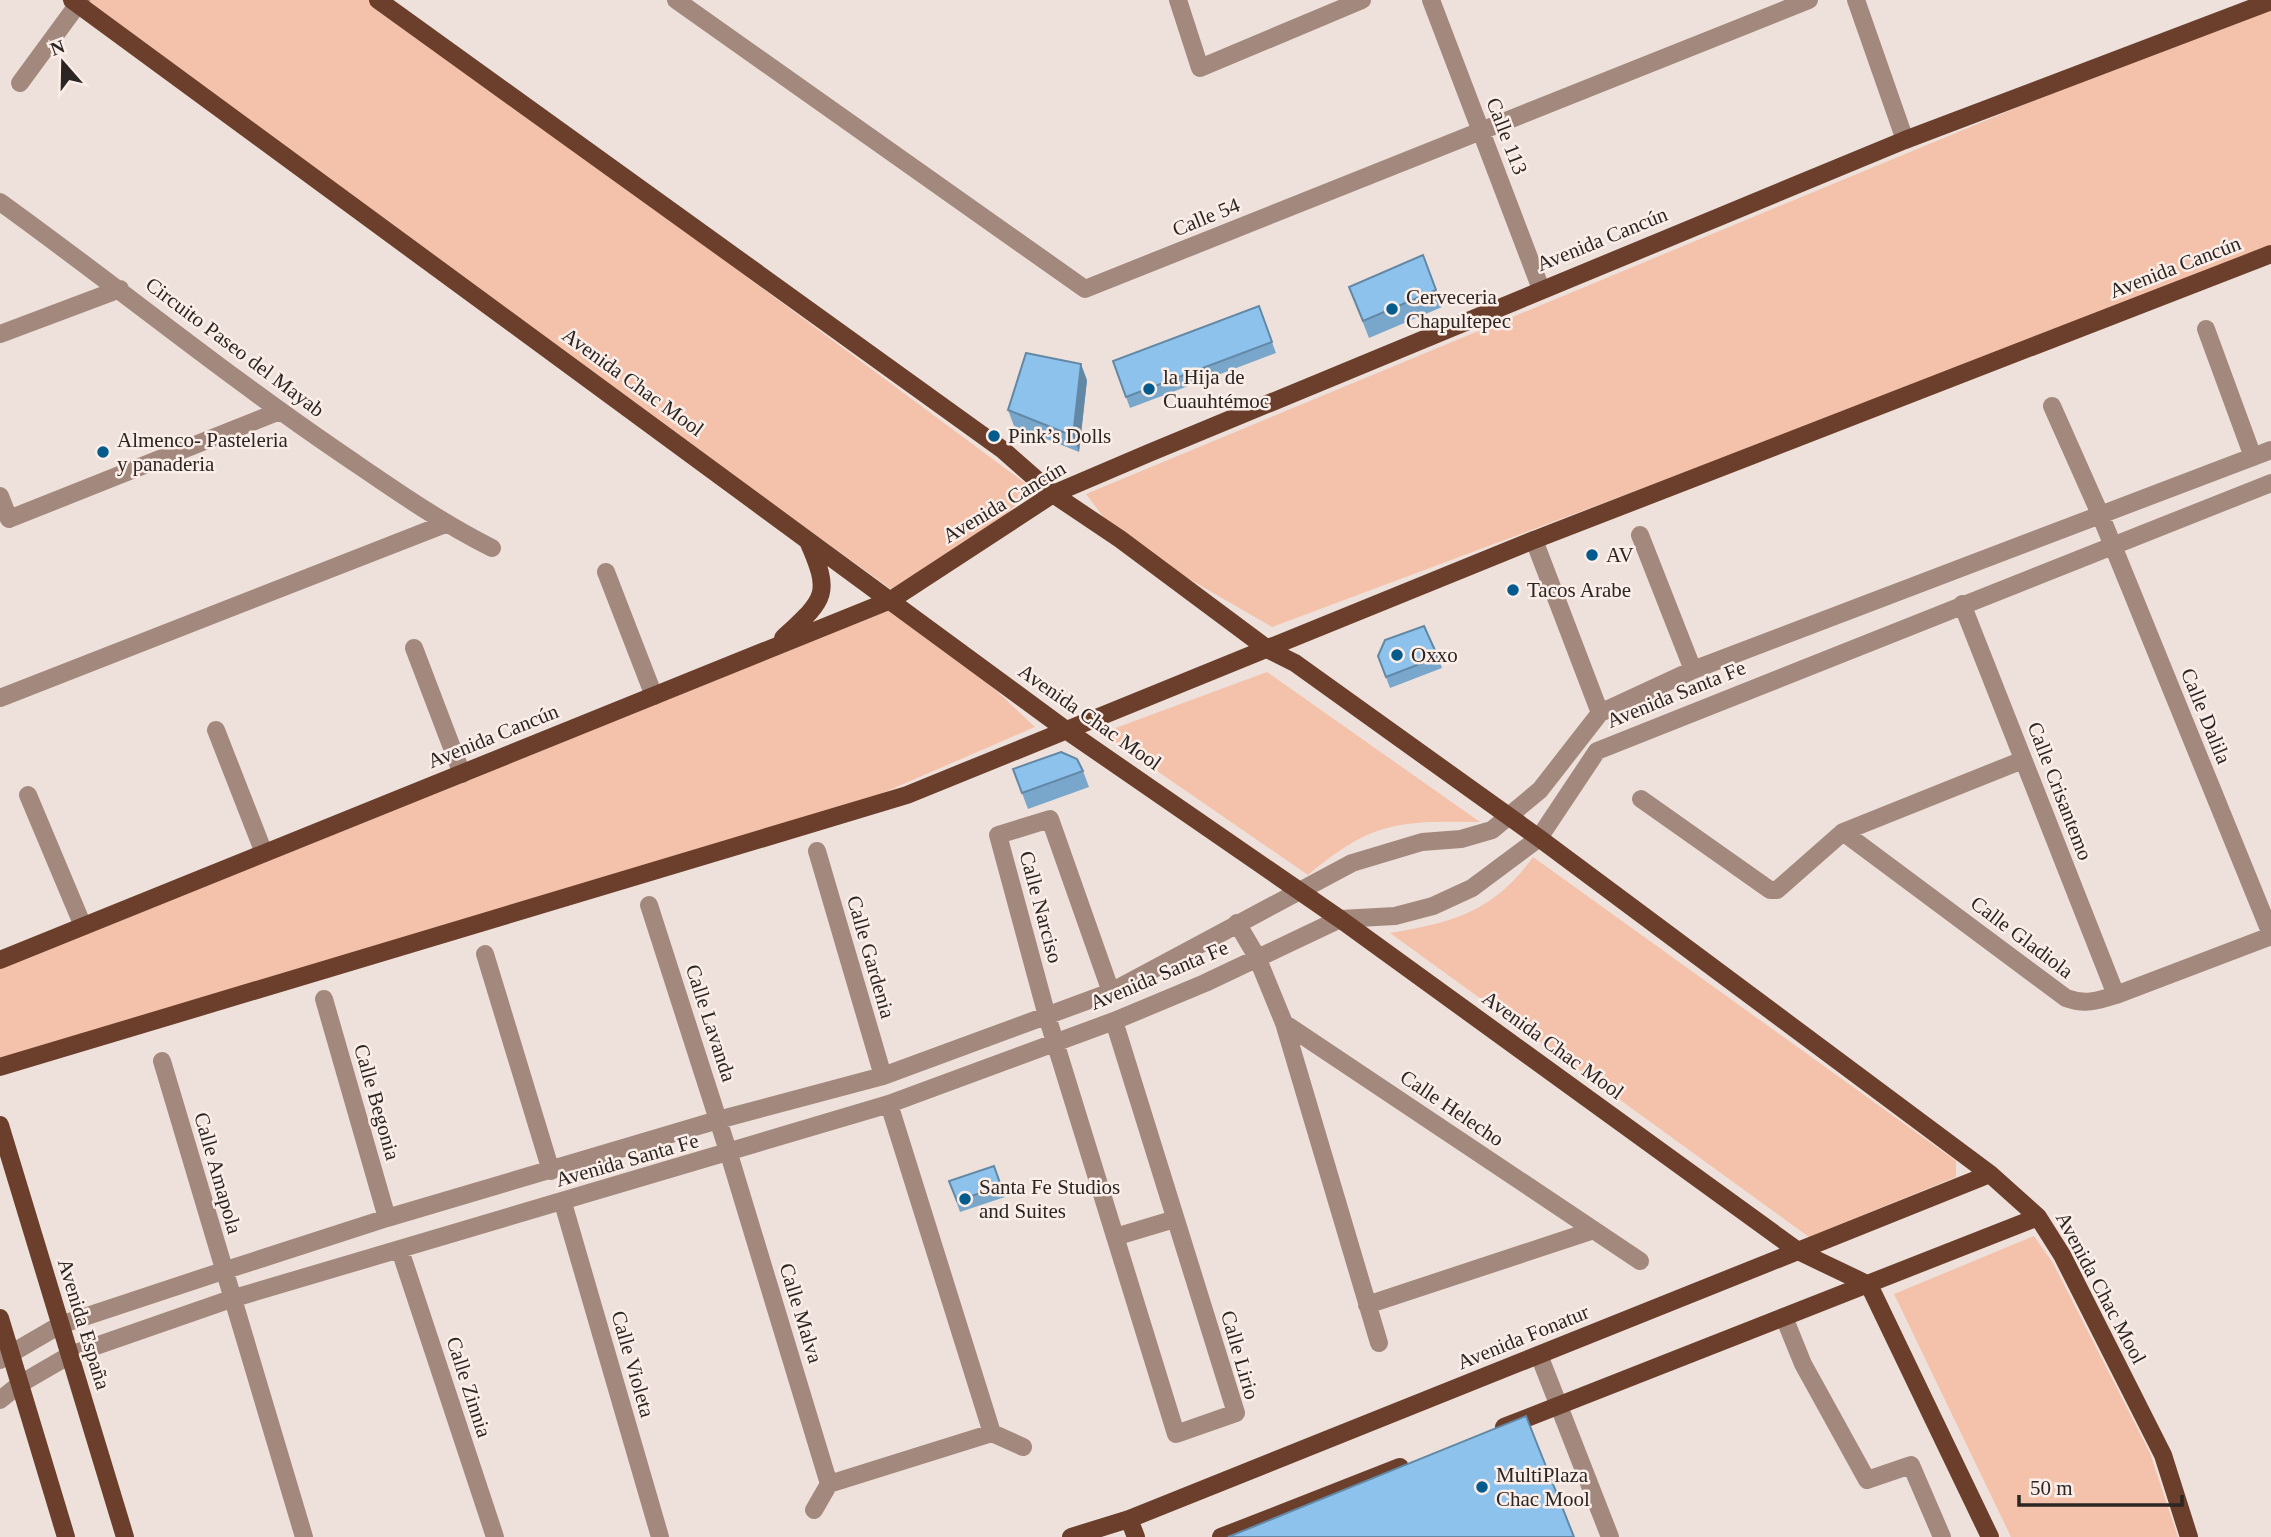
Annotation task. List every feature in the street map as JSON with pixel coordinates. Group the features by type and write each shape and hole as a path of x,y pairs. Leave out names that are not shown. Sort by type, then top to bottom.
{"main road":[{"name":"Avenida Chac Mool","path":"378,0 1003,450 1053,494 1120,539 1269,650 1295,663 1539,838 1990,1174 2038,1217 2062,1255 2162,1455 2189,1537"},
{"name":"Avenida Chac Mool","path":"77,1 1066,730 1340,919 1798,1251 1869,1284"},
{"name":"Avenida Cancún","path":"0,960 891,600 1053,494 1905,140 2271,1"},
{"name":"Avenida Cancún","path":"0,1067 907,795 1292,641 1534,540 2271,254"},
{"path":"774,647 814,610 821,592 823,575 807,538"},
{"path":"1292,641 1289,649 1295,663"},
{"name":"Avenida España","path":"0,1125 125,1537"},
{"name":"Avenida Fonatur","path":"1071,1537 1129,1519 1990,1174"},
{"path":"1481,1436 2038,1217"},
{"path":"1869,1284 1990,1537"},
{"path":"0,1318 5,1356 20,1384 66,1537"},
{"path":"1222,1537 1416,1461"},
{"path":"1129,1519 1136,1537"}],"street":[{"name":"Calle 54","path":"676,0 1085,289 1808,0"},
{"path":"1178,0 1200,68 1362,0"},
{"name":"Calle 113","path":"1431,0 1541,289"},
{"path":"1856,0 1905,140"},
{"path":"20,83 77,1"},
{"name":"Circuito Paseo del Mayab","path":"0,202 280,411 445,524 492,548"},
{"path":"0,334 120,289"},
{"path":"2206,329 2253,457"},
{"name":"Calle Dalila","path":"2052,407 2100,514 2271,935"},
{"path":"0,496 9,519 280,411"},
{"name":"Avenida Santa Fe","path":"5,1356 60,1325 223,1271 387,1218 718,1120 883,1076 1111,992 1352,863 1387,850 1422,842 1461,839 1492,830 1540,790 1600,713 1693,670 2271,450"},
{"name":"Avenida Santa Fe","path":"0,1400 20,1384 70,1355 231,1299 729,1154 889,1104 1114,1021 1340,919 1395,916 1433,906 1472,888 1539,838 1597,751 2271,483"},
{"path":"0,698 445,524"},
{"path":"1640,535 1693,670"},
{"path":"1534,540 1600,713"},
{"path":"606,572 654,696"},
{"name":"Calle Crisantemo","path":"1962,604 2116,995"},
{"path":"414,648 462,774"},
{"path":"216,730 264,853"},
{"path":"1641,799 1770,890 1783,886 1843,832 2023,760"},
{"path":"28,795 83,926"},
{"name":"Calle Narciso","path":"1047,1016 998,835 1050,819 1111,992"},
{"name":"Calle Gladiola","path":"1843,832 2066,998 2079,1003 2094,1002 2116,995 2271,935"},
{"name":"Calle Gardenia","path":"817,851 883,1076"},
{"name":"Calle Lavanda","path":"649,905 729,1154"},
{"path":"1237,923 1257,957 1284,1023 1378,1343"},
{"path":"485,954 551,1171"},
{"name":"Calle Begonia","path":"324,999 387,1218"},
{"name":"Calle Lirio","path":"1047,1016 1176,1434 1236,1413 1114,1021"},
{"name":"Calle Helecho","path":"1284,1023 1640,1261"},
{"name":"Calle Amapola","path":"162,1060 231,1299"},
{"path":"889,1104 992,1433"},
{"name":"Calle Malva","path":"729,1154 829,1484"},
{"name":"Calle Violeta","path":"563,1203 660,1537"},
{"path":"1115,1237 1175,1219"},
{"path":"1367,1305 1594,1230"},
{"name":"Calle Zinnia","path":"400,1250 495,1537"},
{"path":"231,1299 304,1537"},
{"path":"1784,1317 1803,1364 1867,1480 1911,1465 1942,1537"},
{"path":"1539,1355 1610,1537"},
{"path":"814,1510 829,1484 992,1433 1023,1447"}],"shaded area":[{"path":"72,0 373,0 1032,488 988,533 891,589"},
{"path":"2271,2 2271,253 1272,627 1120,539 1086,494"},
{"path":"891,610 937,635 1035,727 811,824 0,1067 0,960 654,696"},
{"path":"1267,672 1480,822 1428,822 1388,828 1351,844 1308,875 1102,733"},
{"path":"1533,857 1956,1161 1956,1177 1809,1237 1390,933 1453,919 1487,902 1503,891"},
{"path":"2034,1236 2053,1263 2150,1453 2178,1537 2011,1537 1894,1294"}],"building":[{"path":"1423,255 1436,290 1363,321 1349,287"},
{"path":"1259,306 1272,342 1126,397 1113,361"},
{"path":"1026,353 1081,364 1073,436 1008,410"},
{"path":"1424,626 1438,657 1386,677 1378,656 1385,640"},
{"path":"1061,752 1077,759 1083,771 1022,793 1013,769"},
{"path":"994,1166 1001,1186 957,1201 949,1181"},
{"name":"MultiPlaza Chac Mool","path":"1526,1416 1574,1537 1228,1537"}],"place":[{"name":"Cerveceria Chapultepec","path":"1392,309"},
{"name":"la Hija de Cuauhtémoc","path":"1149,389"},
{"name":"Pink’s Dolls","path":"994,436"},
{"name":"Almenco- Pasteleria y panaderia","path":"103,452"},
{"name":"AV","path":"1592,555"},
{"name":"Tacos Arabe","path":"1513,590"},
{"name":"Oxxo","path":"1397,655"},
{"name":"Santa Fe Studios and Suites","path":"965,1199"},
{"name":"MultiPlaza Chac Mool","path":"1482,1487"}]}
